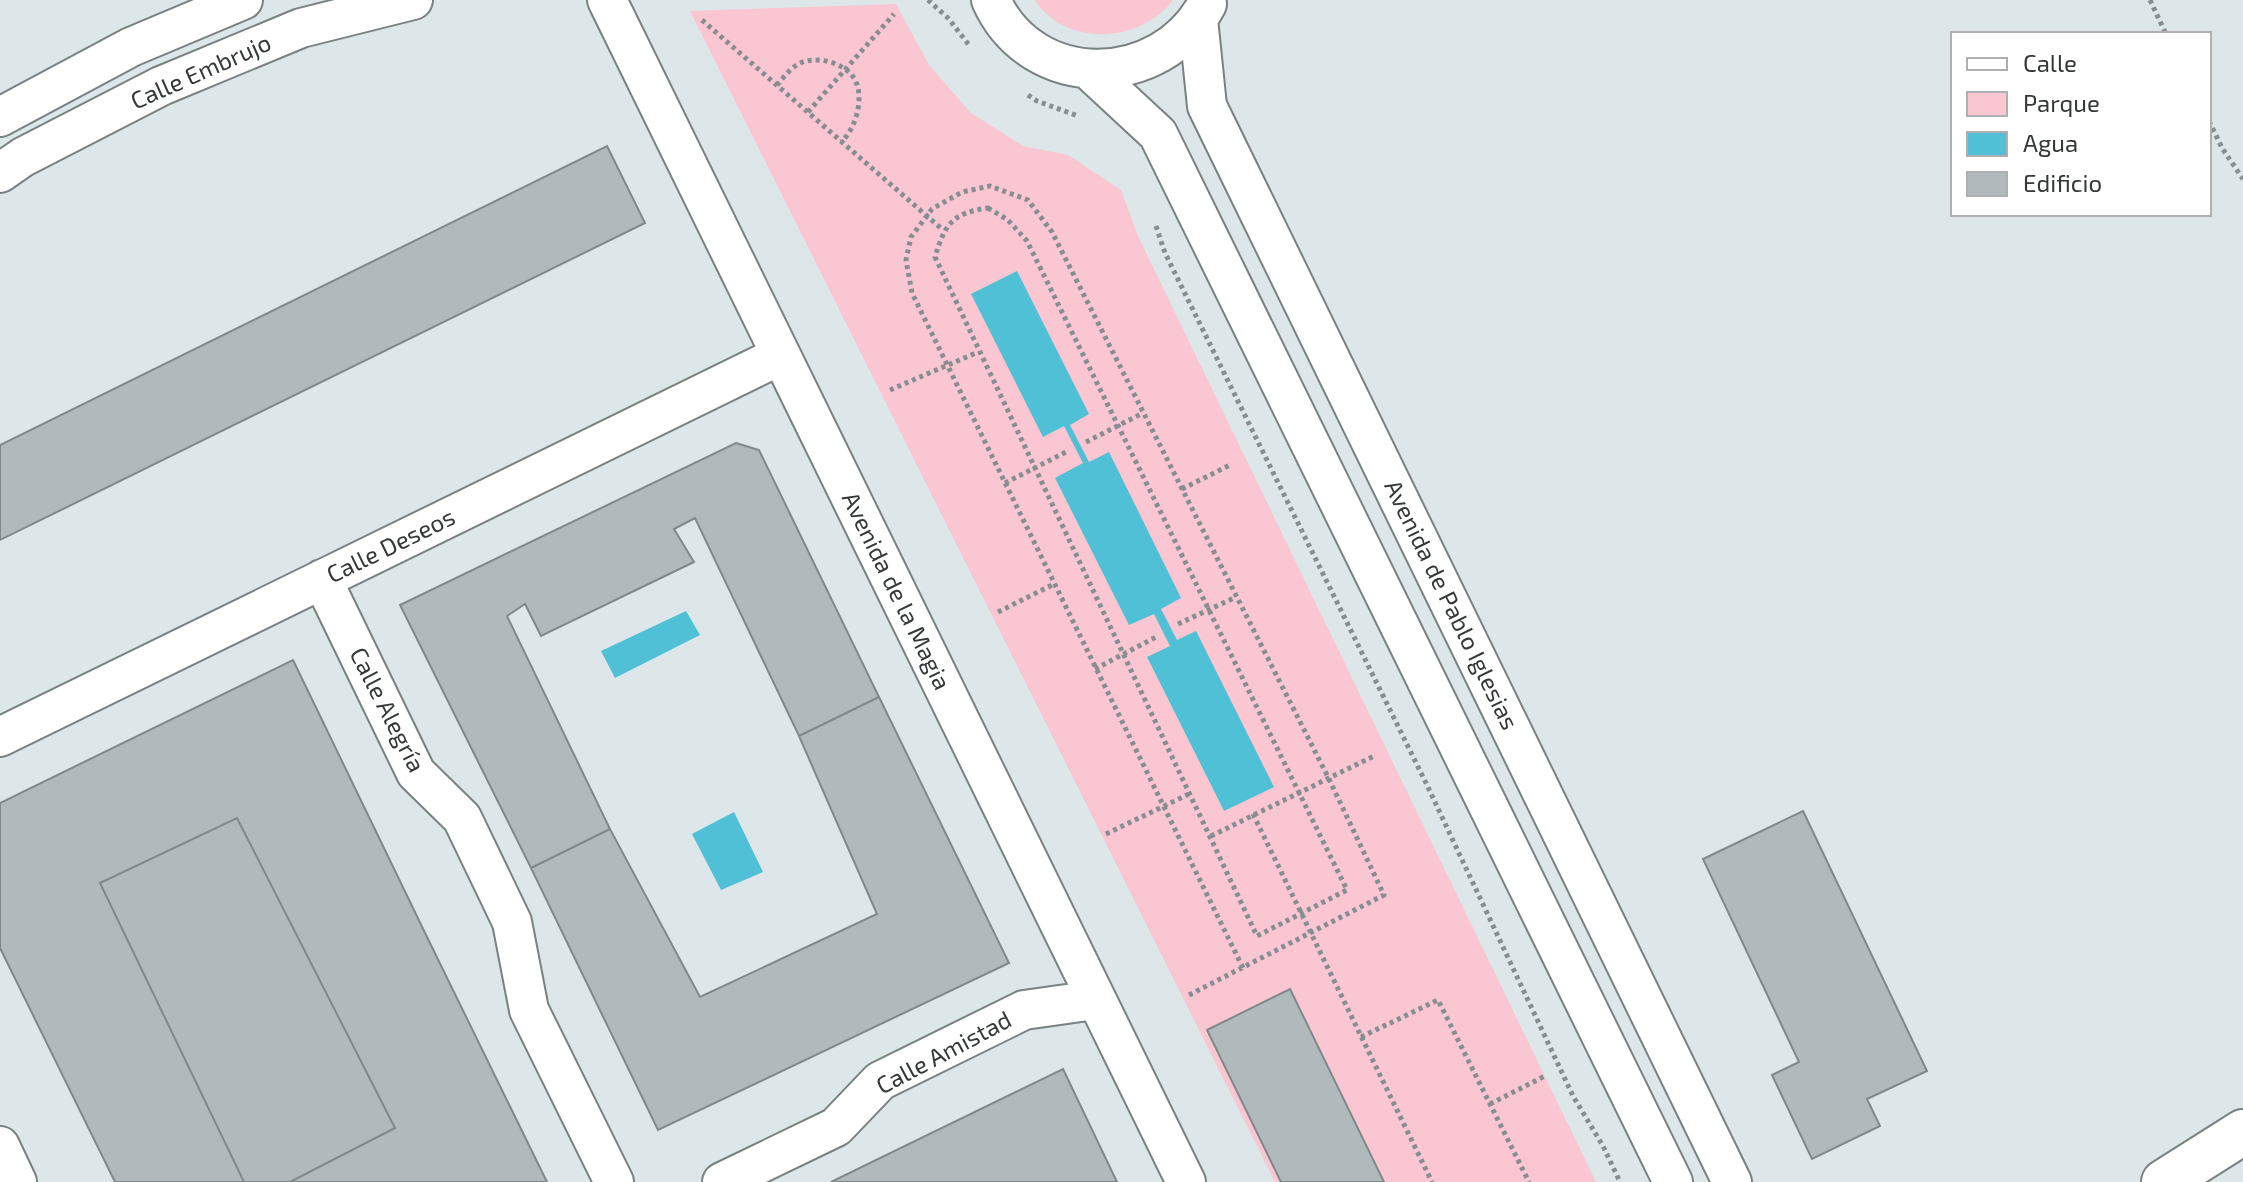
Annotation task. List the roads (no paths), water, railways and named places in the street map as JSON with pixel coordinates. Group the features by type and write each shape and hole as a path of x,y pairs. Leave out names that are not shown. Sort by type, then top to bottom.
{"main road":[{"path":"2164,1182 2243,1132"}],"street":[{"name":"Calle Embrujo","path":"0,117 131,47 243,0"},
{"name":"Calle Embrujo","path":"0,173 60,138 175,80 301,28 413,0"},
{"name":"Avenida de la Magia","path":"607,0 1186,1182"},
{"path":"991,0 998,15 1022,42 1053,61 1089,70 1131,66 1169,49 1203,10"},
{"name":"Avenida de Pablo Iglesias","path":"1203,10 1207,106 1732,1182"},
{"path":"1089,70 1158,134 1673,1182"},
{"name":"Calle Deseos","path":"0,737 781,355"},
{"name":"Calle Alegría","path":"322,579 416,773 462,818 512,922 529,1010 614,1182"},
{"name":"Calle Amistad","path":"722,1182 836,1127 880,1081 1011,1016 1024,1010 1095,1000"},
{"path":"0,1146 17,1182"}],"water":[{"path":"1017,271 1089,414 1070,425 1089,462 1109,452 1181,598 1161,609 1177,640 1196,631 1274,787 1224,811 1147,657 1170,646 1154,614 1129,625 1055,478 1083,463 1064,426 1043,437 971,294"},
{"path":"686,611 700,635 615,678 601,651"},
{"path":"734,812 763,872 721,890 692,834"}]}
